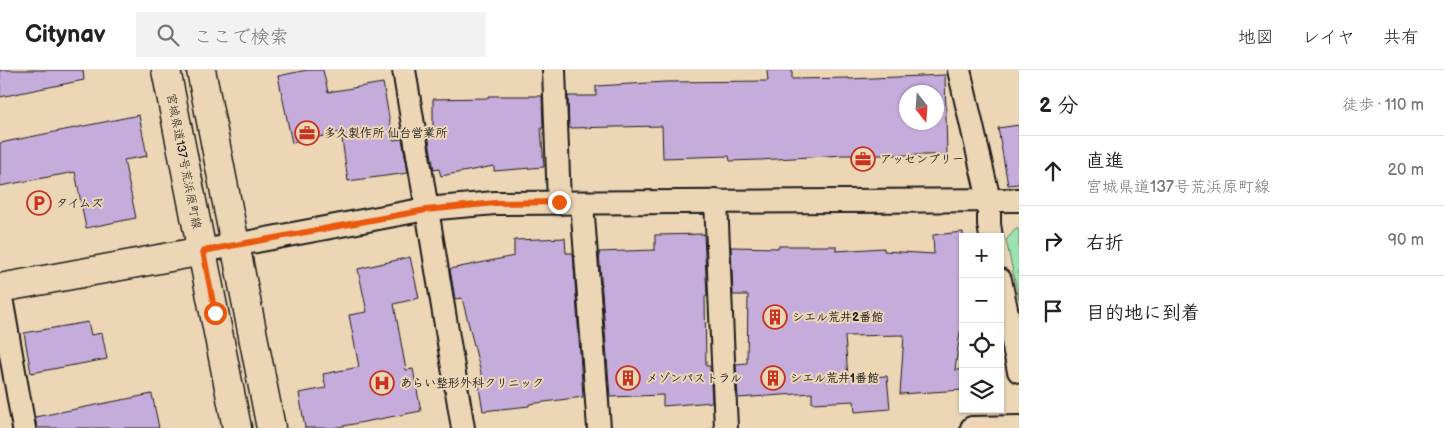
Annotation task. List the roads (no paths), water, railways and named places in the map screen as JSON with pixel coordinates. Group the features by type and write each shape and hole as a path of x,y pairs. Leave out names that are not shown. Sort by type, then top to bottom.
{"main road":[{"name":"宮城県道137号荒浜原町線","path":"166,70 237,428"},
{"path":"201,70 271,428"},
{"path":"0,288 203,251"}],"street":[{"path":"404,70 463,428"},
{"path":"554,70 559,202"},
{"path":"959,70 989,200 989,224 991,233"},
{"path":"203,251 426,210 495,203 1019,200"},
{"path":"716,201 726,428"},
{"path":"582,203 599,428"},
{"path":"0,292 24,428"},
{"path":"1004,299 1019,371"},
{"path":"972,428 1019,427"}],"place":[{"name":"多久製作所 仙台営業所","path":"307,133"},
{"name":"アッセンブリー","path":"863,159"},
{"name":"タイムズ","path":"39,203"},
{"name":"シエル荒井2番館","path":"775,317"},
{"name":"メゾンパストラル","path":"628,378"},
{"name":"シエル荒井1番館","path":"773,378"},
{"name":"あらい整形外科クリニック","path":"382,383"}]}
